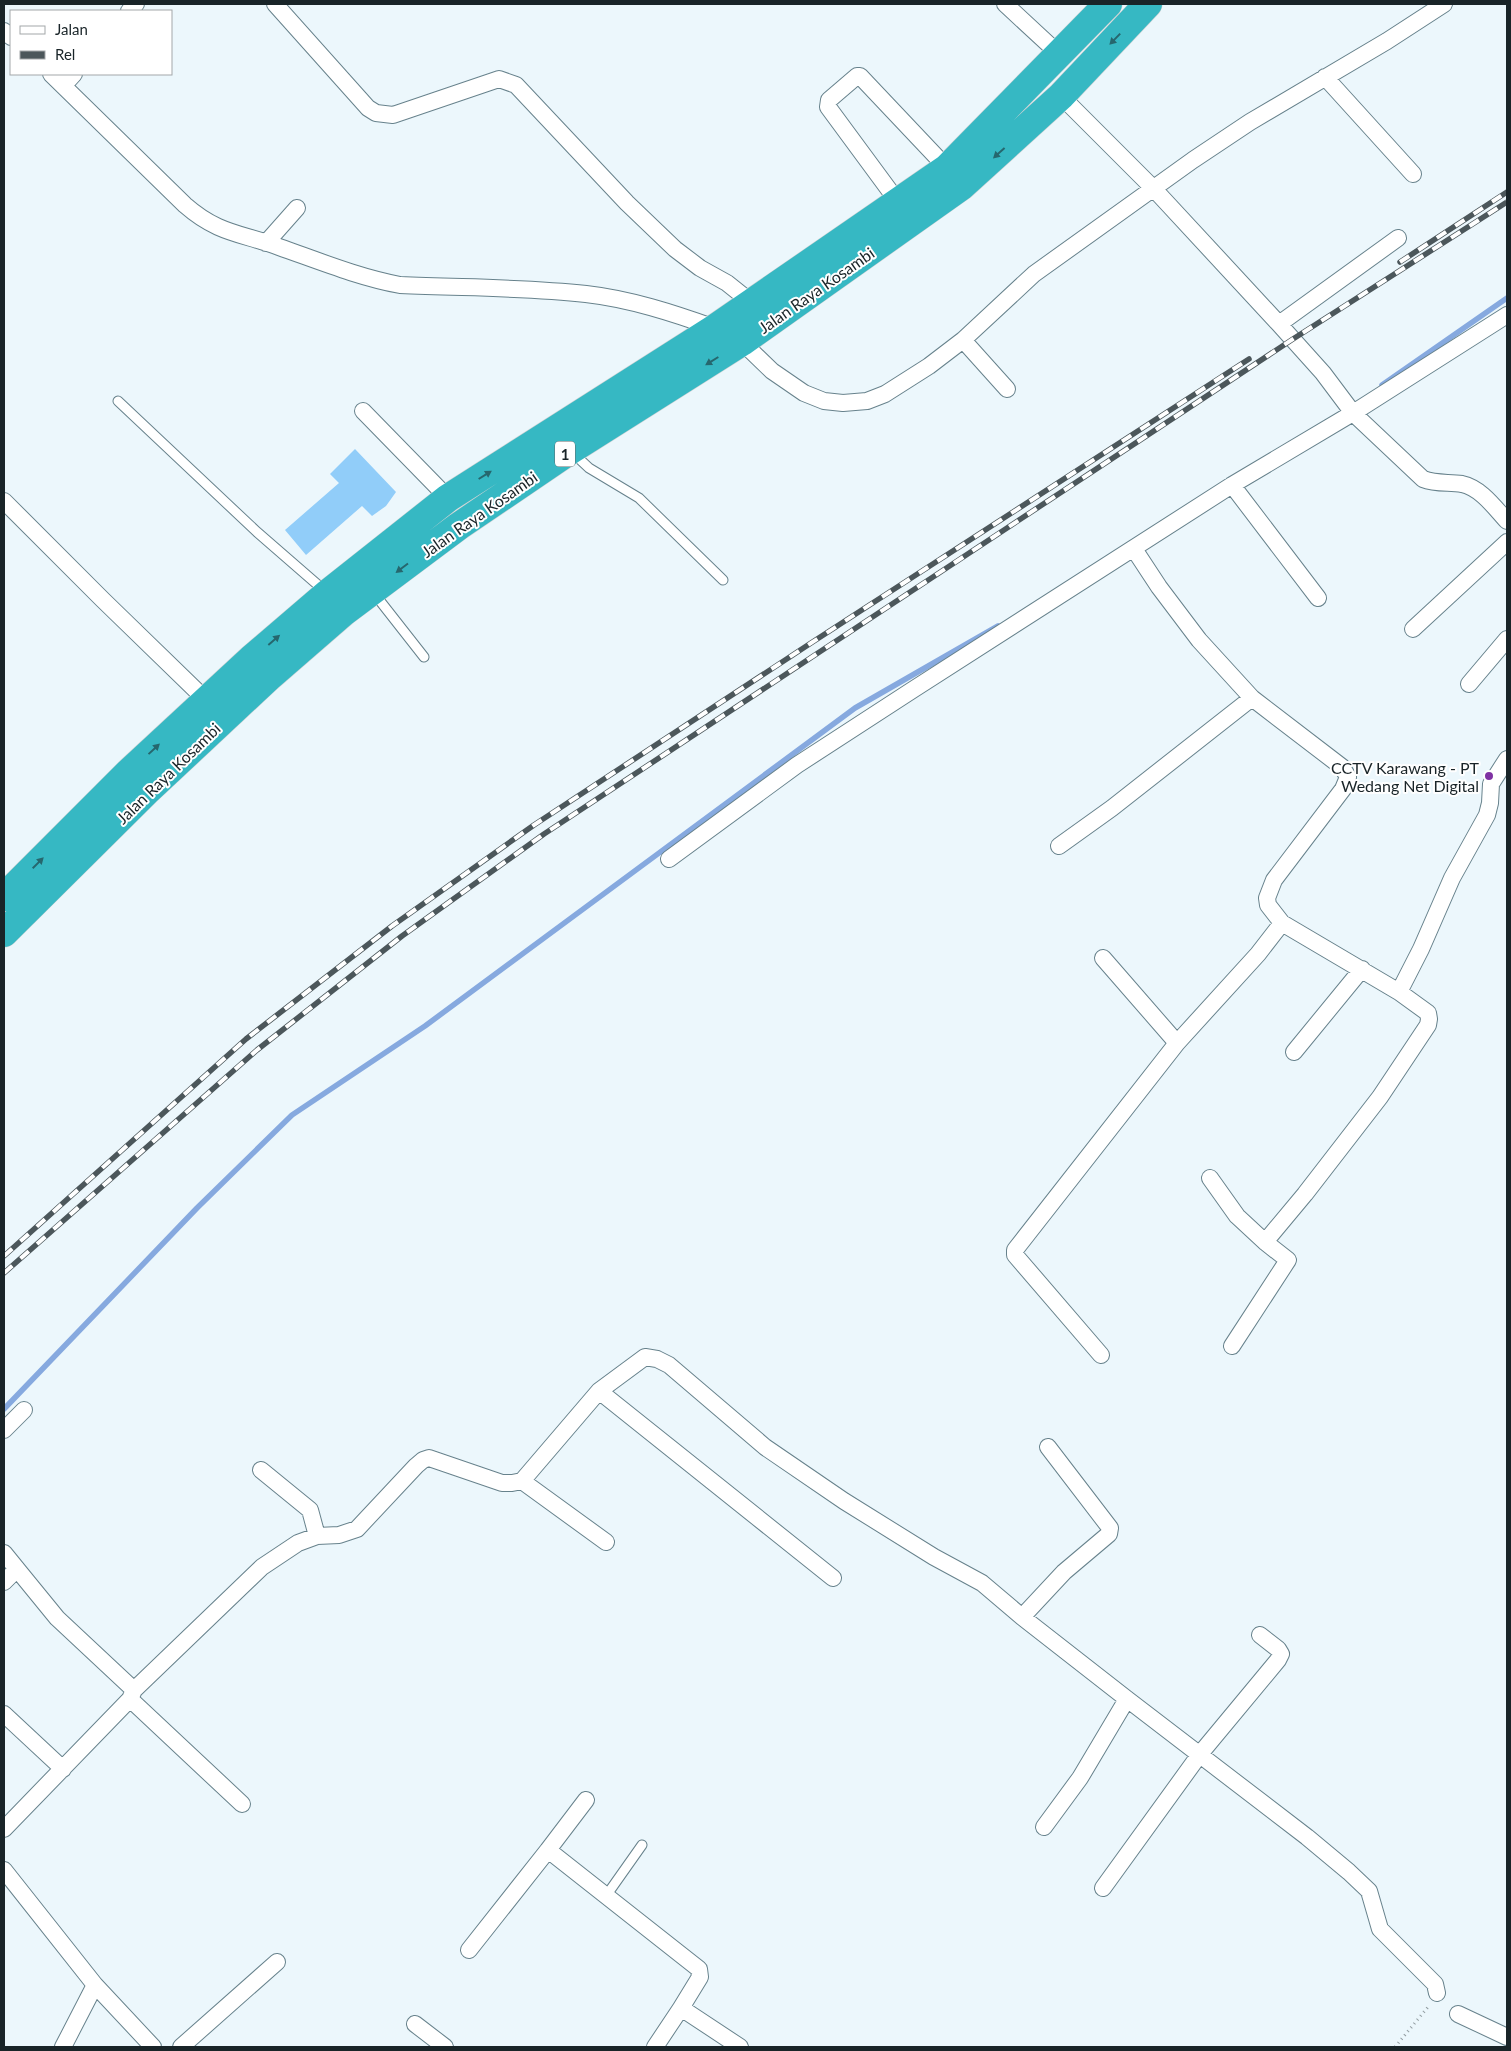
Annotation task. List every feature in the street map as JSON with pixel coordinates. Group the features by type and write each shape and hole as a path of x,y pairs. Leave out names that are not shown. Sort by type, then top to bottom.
{"highway":[{"name":"Jalan Raya Kosambi","path":"4,897 129,772 328,593 448,498 715,328 947,168 1108,4"},
{"name":"Jalan Raya Kosambi","path":"4,933 146,792 268,678 344,612 459,526 571,450 742,342 962,186 1061,96 1148,4"}],"street":[{"path":"275,4 368,108 376,113 393,115 500,79 516,84 627,203 675,249 700,268 727,283 752,303"},
{"path":"1005,4 1059,54"},
{"path":"742,342 772,371 804,393 824,401 843,403 867,401 885,394 929,366 963,340 1034,274 1250,122 1387,41 1444,4"},
{"path":"55,75 69,80 197,216 222,230 266,242 342,270 384,282 400,285 587,294 643,305 715,328"},
{"path":"898,202 828,107 829,100 857,76 860,76 947,168"},
{"path":"1324,77 1413,174"},
{"path":"1061,96 1154,189 1279,324 1323,374 1350,410 1423,479 1436,484 1463,485 1472,488 1481,494 1507,521"},
{"path":"266,242 297,208"},
{"path":"1279,324 1398,238"},
{"path":"669,859 797,765 1350,410 1507,315"},
{"path":"963,340 1007,389"},
{"path":"363,410 448,498"},
{"path":"1232,485 1318,598"},
{"path":"4,501 207,700"},
{"path":"1413,629 1507,542"},
{"path":"1134,549 1159,587 1199,640 1252,698 1342,767 1348,777 1343,789 1274,880 1270,890 1268,905 1282,923 1399,992 1428,1013 1429,1018 1428,1025 1380,1097 1305,1194 1265,1242"},
{"path":"1469,684 1507,639"},
{"path":"1059,846 1112,808 1252,698"},
{"path":"1399,992 1427,936 1452,878 1487,815 1490,804 1491,784 1507,759"},
{"path":"1101,1355 1015,1255 1015,1250 1177,1043 1258,954 1282,923"},
{"path":"1103,958 1177,1043"},
{"path":"1294,1052 1362,969"},
{"path":"1210,1178 1238,1216 1265,1242 1286,1256 1288,1260 1288,1263 1232,1346"},
{"path":"4,1829 132,1695 262,1567 298,1543 317,1536 339,1535 357,1529 416,1466 429,1458 502,1483 522,1481 599,1390 645,1357 663,1361 765,1447 844,1501 918,1547 982,1582 1022,1617 1127,1700 1307,1837 1369,1891 1380,1930 1435,1984 1437,1993"},
{"path":"599,1390 833,1578"},
{"path":"4,1430 24,1410"},
{"path":"1022,1617 1064,1572 1109,1534 1110,1528 1048,1447"},
{"path":"261,1470 310,1510 317,1536"},
{"path":"522,1481 606,1542"},
{"path":"4,1553 58,1618 132,1695 242,1804"},
{"path":"4,1582 16,1569"},
{"path":"1103,1888 1200,1754 1278,1660 1281,1654 1278,1649 1260,1635"},
{"path":"1044,1827 1080,1778 1127,1700"},
{"path":"4,1714 63,1769"},
{"path":"469,1950 586,1800"},
{"path":"548,1850 699,1969 700,1976 682,2008 655,2047"},
{"path":"4,1870 95,1985 152,2047"},
{"path":"181,2047 277,1962"},
{"path":"62,2047 95,1985"},
{"path":"682,2008 740,2047"},
{"path":"1458,2014 1507,2038"},
{"path":"416,2024 445,2047"}],"lane":[{"path":"118,400 265,538 328,593"},
{"path":"571,450 590,468 639,498 723,580"},
{"path":"372,590 424,657"},
{"path":"606,1896 642,1845"}],"path":[{"path":"1395,2047 1435,1999 1437,1993"}],"building":[{"path":"355,449 396,492 386,506 372,516 362,506 306,555 285,530 339,483 330,474"}],"waterway":[{"path":"1382,385 1507,298"},
{"path":"4,1409 197,1208 292,1115 425,1026 855,708 998,626"}],"railway":[{"path":"1400,262 1507,192"},
{"path":"4,1273 257,1050 402,936 544,834 1293,339 1507,202"},
{"path":"4,1256 246,1039 392,926 534,825 1249,359"}],"place":[{"name":"CCTV Karawang - PT Wedang Net Digital","path":"1489,776"}]}
